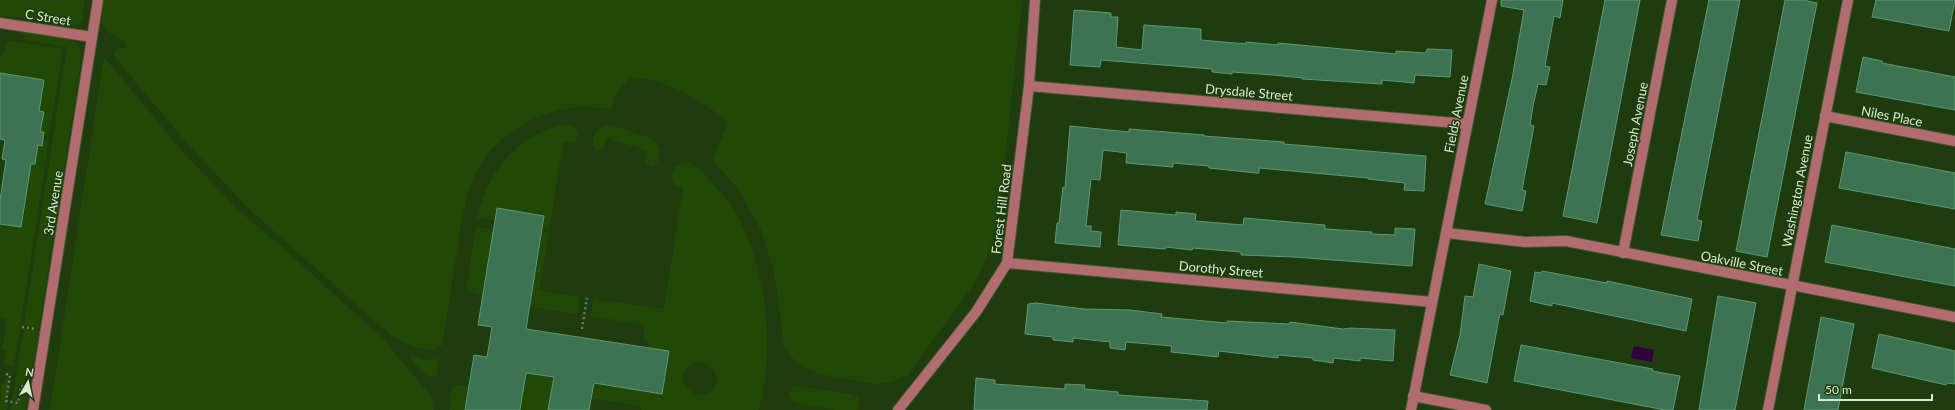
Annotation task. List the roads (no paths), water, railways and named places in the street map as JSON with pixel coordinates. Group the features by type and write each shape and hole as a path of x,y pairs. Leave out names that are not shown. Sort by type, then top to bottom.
{"street":[{"name":"3rd Avenue","path":"33,410 98,0"},
{"name":"Forest Hill Road","path":"898,410 976,312 1007,263 1029,86 1035,0"},
{"name":"Fields Avenue","path":"1411,410 1492,0"},
{"name":"Joseph Avenue","path":"1623,253 1672,0"},
{"name":"Washington Avenue","path":"1768,410 1848,0"},
{"name":"C Street","path":"0,23 92,37"},
{"name":"Drysdale Street","path":"1029,86 1467,124"},
{"name":"Niles Place","path":"1825,116 1955,141"},
{"name":"Oakville Street","path":"1447,233 1525,242 1566,241 1955,317"},
{"name":"Dorothy Street","path":"1007,263 1432,302"},
{"path":"1413,396 1486,410"}]}
